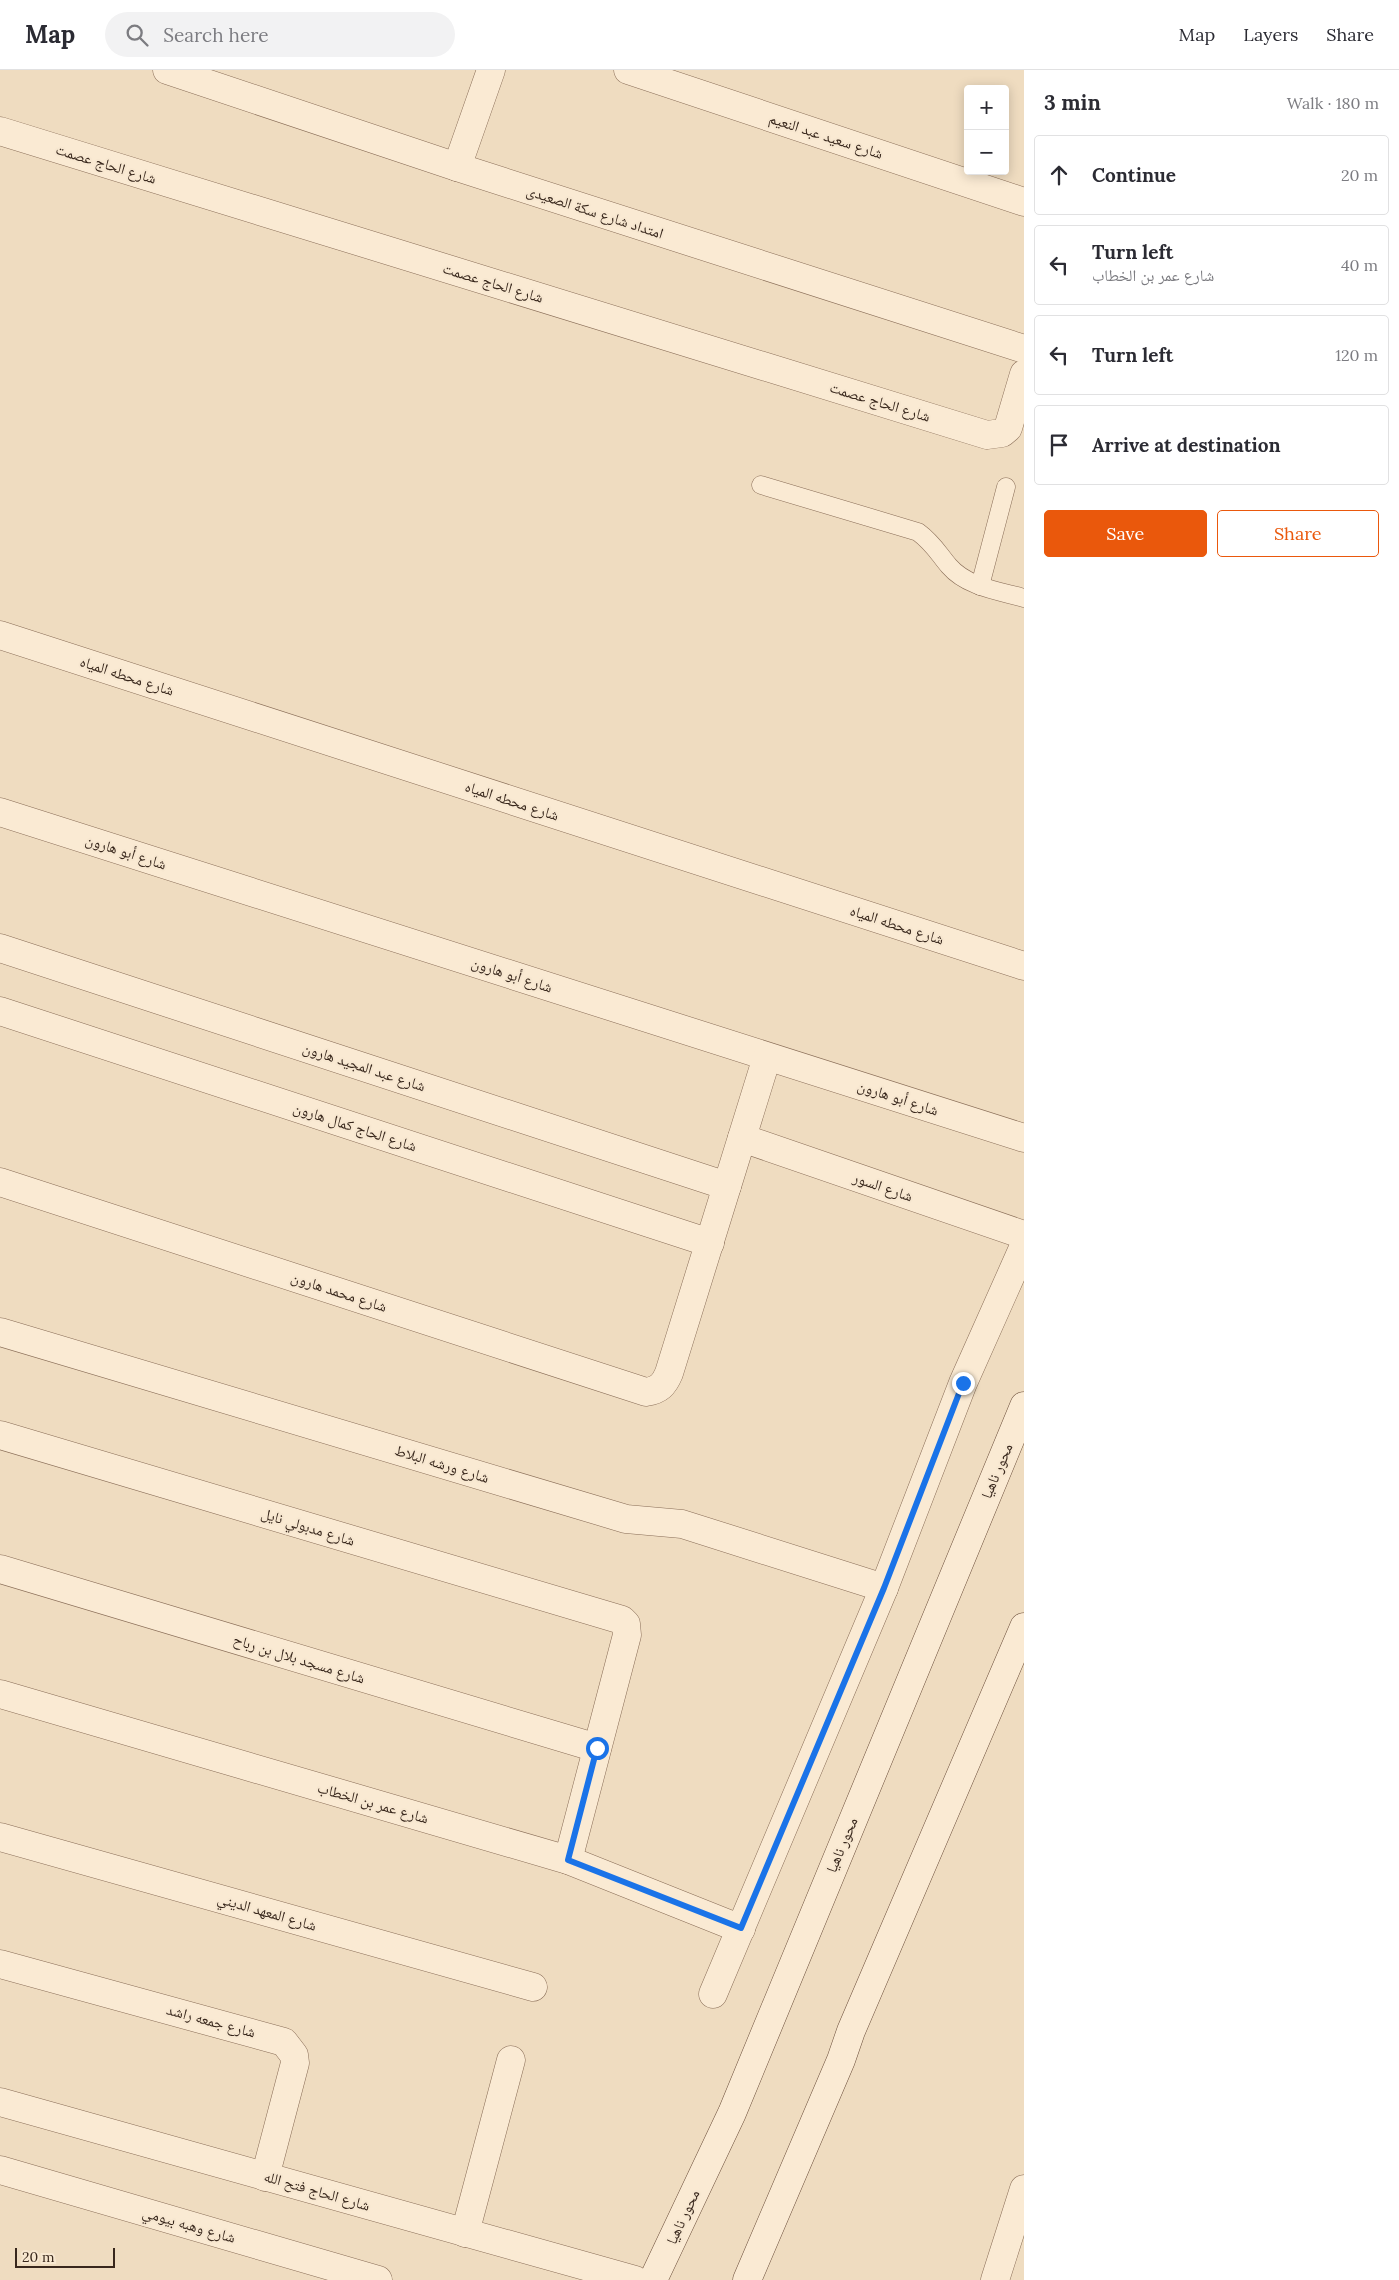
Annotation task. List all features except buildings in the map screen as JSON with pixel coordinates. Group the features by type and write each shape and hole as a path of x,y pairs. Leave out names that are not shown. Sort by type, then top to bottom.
{"street":[{"name":"امتداد شارع سكة الصعيدى","path":"167,70 457,167 1024,349"},
{"path":"457,167 491,70"},
{"name":"شارع سعيد عبد النعيم","path":"628,70 1024,202"},
{"name":"شارع الحاج عصمت","path":"0,131 987,435 1002,433 1008,428 1024,374"},
{"name":"شارع محطه المياه","path":"0,635 1024,966"},
{"name":"شارع أبو هارون","path":"0,812 1024,1138"},
{"name":"شارع عبد المجيد هارون","path":"0,948 728,1186"},
{"name":"شارع الحاج كمال هارون","path":"0,1011 710,1243"},
{"path":"710,1243 767,1056"},
{"name":"شارع السور","path":"742,1138 1024,1235"},
{"name":"شارع محمد هارون","path":"0,1182 646,1392 656,1390 665,1383 710,1243"},
{"path":"713,1994 884,1588 963,1383 1024,1246"},
{"name":"شارع ورشه البلاط","path":"0,1332 616,1516 635,1521 682,1524 884,1588"},
{"name":"محور ناهيا","path":"653,2280 732,2114 1024,1406"},
{"name":"شارع مدبولي نايل","path":"0,1435 617,1618 626,1624 627,1635 597,1748"},
{"name":"شارع مسجد بلال بن رباح","path":"0,1569 597,1748"},
{"path":"747,2280 841,2060 854,2022 1024,1627"},
{"name":"شارع عمر بن الخطاب","path":"0,1694 568,1860 741,1928"},
{"path":"568,1860 597,1748"},
{"name":"شارع المعهد الديني","path":"0,1837 533,1987"},
{"name":"شارع جمعه راشد","path":"0,1964 284,2042 294,2055 295,2063 265,2177"},
{"path":"465,2233 511,2060"},
{"name":"شارع الحاج فتح الله","path":"0,2102 635,2280"},
{"name":"شارع وهبه بيومي","path":"0,2170 378,2280"},
{"path":"995,2280 1024,2189"}],"lane":[{"path":"761,485 918,532 940,551 949,566 964,578 980,586 1024,598"},
{"path":"980,586 1006,487"}],"route":[{"path":"597,1748 568,1860 741,1928 884,1588 963,1383"}]}
